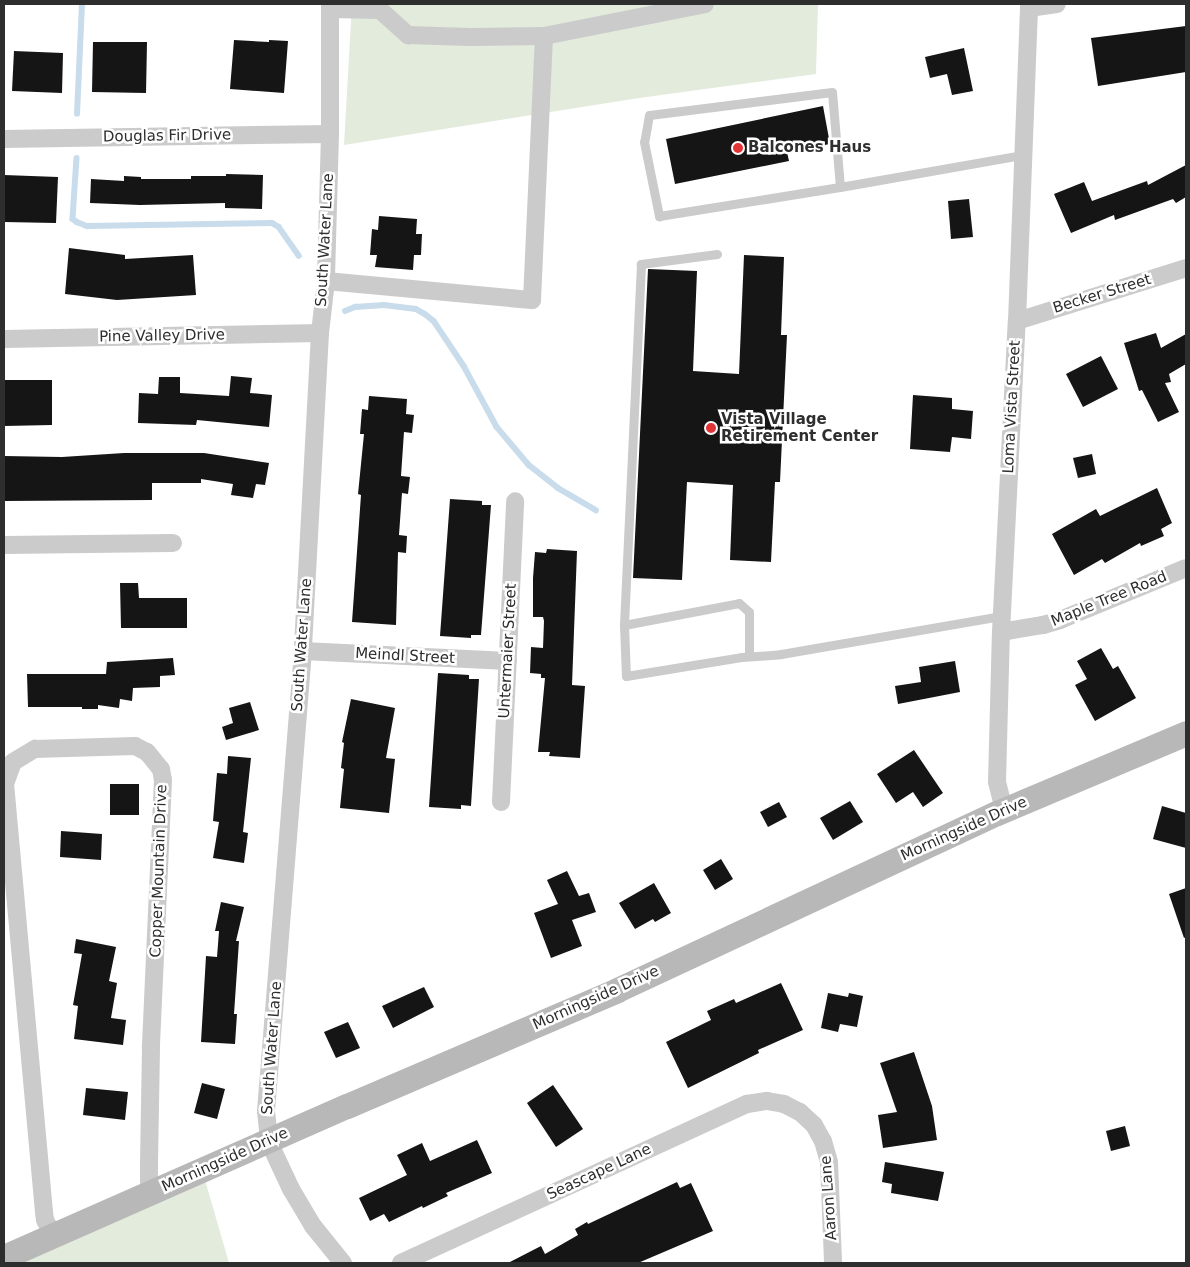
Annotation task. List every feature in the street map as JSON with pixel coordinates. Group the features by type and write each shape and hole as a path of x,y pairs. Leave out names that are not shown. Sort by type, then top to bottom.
{"street":[{"path":"330,6 380,7 408,35 470,37 544,36 704,4"},
{"path":"1029,6 1057,4"},
{"name":"South Water Lane","path":"330,6 330,134 326,281 320,334 303,651 266,1111 269,1142 300,1207 343,1263"},
{"name":"Loma Vista Street","path":"1004,810 997,782 1001,624 1017,321 1029,6"},
{"path":"326,281 532,300 544,36"},
{"name":"Douglas Fir Drive","path":"4,139 330,134"},
{"name":"Becker Street","path":"1017,321 1186,268"},
{"name":"Pine Valley Drive","path":"4,339 320,334"},
{"name":"Untermaier Street","path":"501,802 515,501"},
{"path":"4,545 173,543"},
{"name":"Maple Tree Road","path":"1001,624 1043,626 1186,568"},
{"name":"Meindl Street","path":"303,651 508,661"},
{"name":"Morningside Drive","path":"4,1257 617,990 1004,810 1186,733"},
{"name":"Copper Mountain Drive","path":"53,1235 44,1220 4,784 13,762 35,749 135,746 146,752 161,769 163,780 149,1166 149,1181 154,1192"},
{"name":"Seascape Lane","path":"401,1263 748,1104 776,1102 800,1112"},
{"name":"Aaron Lane","path":"800,1112 814,1126 827,1151 833,1263"}],"lane":[{"path":"840,187 832,92 649,115 644,142 659,216 840,187 1022,155"},
{"path":"717,254 641,264 624,625 626,676 749,656 781,654 1001,624"},
{"path":"624,625 739,603 749,612 749,656"}],"green space":[{"path":"352,4 818,4 816,74 639,98 344,145"},
{"path":"205,1180 229,1263 20,1263"}],"building":[{"path":"1186,26 1186,72 1098,86 1091,38"},
{"path":"234,40 288,41 284,93 230,89"},
{"path":"93,42 147,42 146,93 92,92"},
{"path":"964,48 973,91 952,95 947,74 930,78 925,57"},
{"path":"14,51 63,53 62,93 12,91"},
{"name":"Balcones Haus","path":"823,106 830,144 787,152 789,161 675,184 666,139"},
{"path":"1186,165 1186,197 1176,203 1173,199 1115,220 1114,215 1071,233 1054,194 1084,182 1092,201 1147,181 1148,185"},
{"path":"226,174 263,175 262,209 225,208 225,203 140,205 90,203 91,179 124,181 124,176 141,177 141,179 191,179 191,176 226,176"},
{"path":"4,175 58,177 56,223 4,222"},
{"path":"969,199 973,237 951,239 948,201"},
{"path":"379,216 417,219 416,234 422,234 421,255 414,255 413,270 375,267 377,255 370,255 372,229 378,230"},
{"path":"69,248 125,255 125,259 193,255 196,295 117,300 65,294"},
{"name":"Vista Village Retirement Center","path":"744,255 784,257 781,335 787,335 780,482 775,482 771,562 730,560 733,485 687,482 682,580 633,578 648,269 697,271 693,371 739,374"},
{"path":"1156,333 1161,348 1186,334 1186,364 1169,374 1171,382 1165,383 1179,412 1158,422 1142,390 1139,391 1124,343"},
{"path":"1101,356 1118,389 1083,407 1066,374"},
{"path":"231,376 252,378 250,393 272,395 269,427 197,420 196,425 138,423 139,393 158,394 159,377 180,377 180,393 229,396"},
{"path":"4,380 52,380 52,425 4,426"},
{"path":"913,395 952,398 952,409 973,411 971,439 952,437 950,452 910,449"},
{"path":"369,396 407,399 406,414 414,415 412,433 404,432 401,476 410,477 408,494 402,493 399,535 407,536 406,553 398,552 396,625 352,622 361,495 358,494 364,434 360,434 362,409 368,410"},
{"path":"124,453 204,453 269,463 265,485 256,484 253,498 231,495 233,484 201,479 201,483 152,483 152,500 4,501 4,456 62,457"},
{"path":"1092,454 1096,474 1078,478 1073,458"},
{"path":"1157,488 1172,523 1161,529 1164,536 1141,546 1140,543 1105,563 1102,559 1074,575 1052,534 1096,509 1100,516"},
{"path":"450,499 482,501 482,505 491,505 481,635 471,635 471,638 440,636"},
{"path":"547,549 577,551 572,685 585,686 580,758 549,756 550,752 538,752 545,678 541,678 541,674 530,673 531,647 543,648 544,621 543,617 533,617 533,578 535,552 546,553"},
{"path":"120,583 138,583 139,598 187,598 187,628 121,628"},
{"path":"1101,648 1113,669 1118,666 1136,698 1095,721 1075,685 1087,679 1077,661"},
{"path":"173,658 175,675 160,676 160,687 133,688 132,701 120,699 119,708 98,705 98,709 82,709 82,707 28,707 27,674 106,674 107,662"},
{"path":"955,661 960,692 898,704 895,686 921,682 919,667"},
{"path":"438,673 469,675 469,679 479,679 471,806 461,805 461,809 429,807"},
{"path":"351,699 395,708 386,758 395,759 389,813 340,808 344,769 341,768 344,743 342,742"},
{"path":"250,702 259,730 226,740 222,727 233,723 229,708"},
{"path":"914,750 943,793 923,807 913,792 896,803 877,774"},
{"path":"228,756 251,758 243,832 248,833 244,863 213,858 219,822 213,821 217,773 227,774"},
{"path":"110,784 139,784 139,815 110,815"},
{"path":"850,801 863,822 833,840 820,818"},
{"path":"779,802 787,817 768,827 760,812"},
{"path":"1162,806 1186,813 1186,848 1153,839"},
{"path":"61,831 102,834 101,860 60,857"},
{"path":"721,859 733,879 715,890 703,870"},
{"path":"567,871 579,896 589,893 596,912 572,920 582,946 551,958 534,913 558,904 547,880"},
{"path":"654,883 671,913 655,922 653,919 635,929 619,903"},
{"path":"1186,888 1186,937 1184,938 1169,894"},
{"path":"221,902 244,907 236,941 239,941 234,1014 237,1014 235,1044 201,1042 206,956 217,957 219,931 215,931"},
{"path":"76,939 116,947 109,981 117,983 111,1018 126,1020 123,1045 74,1039 78,1006 73,1005 82,954 74,953"},
{"path":"781,983 803,1030 758,1050 759,1053 688,1088 666,1042 711,1020 707,1011 734,999 736,1003"},
{"path":"424,987 434,1007 393,1028 382,1006"},
{"path":"828,993 848,997 849,993 863,996 857,1027 840,1024 838,1032 821,1028"},
{"path":"348,1022 360,1048 336,1058 324,1032"},
{"path":"914,1052 932,1106 937,1140 883,1148 878,1115 897,1112 880,1063"},
{"path":"202,1083 225,1089 217,1119 194,1113"},
{"path":"553,1085 583,1129 556,1147 527,1103"},
{"path":"86,1088 128,1092 125,1120 83,1115"},
{"path":"1125,1126 1130,1146 1111,1151 1106,1131"},
{"path":"477,1140 492,1173 446,1193 448,1196 423,1208 422,1206 389,1222 384,1214 370,1221 359,1198 407,1175 397,1155 422,1143 430,1161"},
{"path":"885,1162 944,1172 938,1201 891,1193 892,1184 882,1182"},
{"path":"677,1182 680,1188 691,1183 713,1231 638,1263 508,1263 541,1246 545,1254 578,1235 575,1229 587,1222 588,1224"}],"waterway":[{"path":"77,114 82,4"},
{"path":"77,158 73,219 77,222 87,226 272,223 279,227 299,256"},
{"path":"345,311 355,307 384,305 416,309 434,321 464,366 497,427 529,465 558,488 596,510"}],"place":[{"name":"Balcones Haus","path":"738,148"},
{"name":"Vista Village Retirement Center","path":"711,428"}]}
